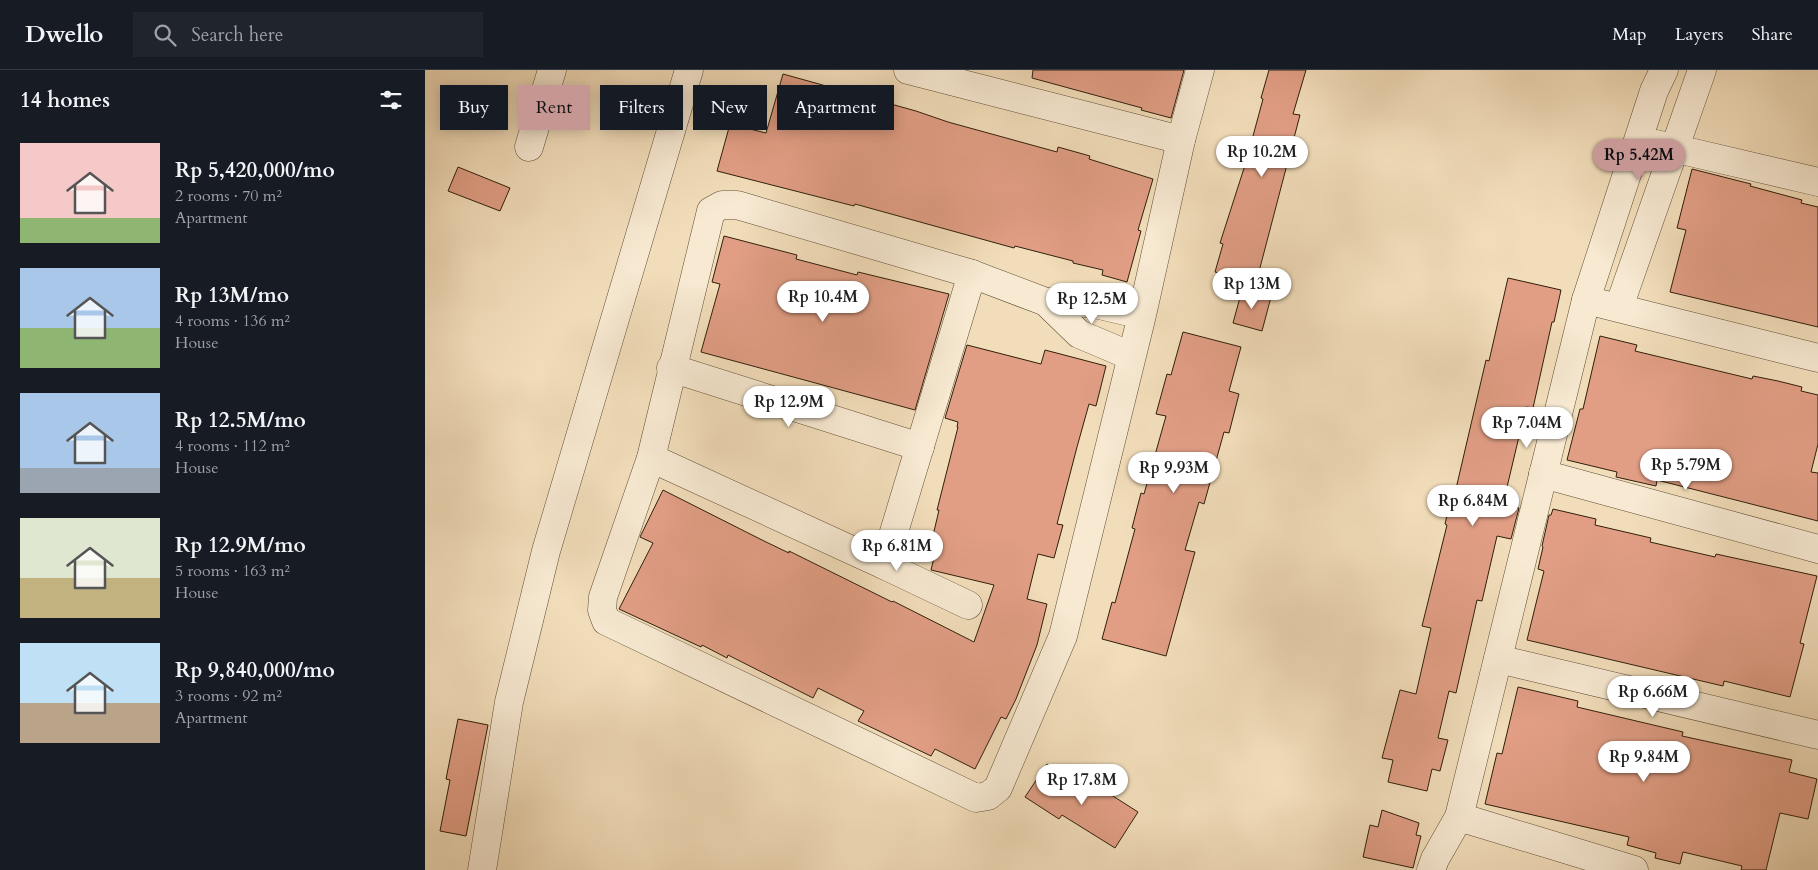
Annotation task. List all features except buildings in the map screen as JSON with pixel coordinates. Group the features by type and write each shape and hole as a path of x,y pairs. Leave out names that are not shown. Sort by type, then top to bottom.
{"street":[{"path":"529,146 552,70"},
{"path":"481,870 509,702 546,551 689,70"},
{"path":"908,70 1181,140"},
{"path":"1142,314 1091,303 1046,302 972,274 737,205 722,205 711,211 671,368 651,458 603,597 602,610 606,621 976,798 987,796 998,788 1063,636 1142,314 1181,140 1200,70"},
{"path":"1440,866 1459,817 1586,300 1637,140 1654,91 1664,70"},
{"path":"1619,307 1673,148 1702,70"},
{"path":"1637,140 1818,182"},
{"path":"884,565 972,274"},
{"path":"1586,300 1818,358"},
{"path":"1046,302 1079,334 1131,356"},
{"path":"671,368 920,447"},
{"path":"651,458 968,605"},
{"path":"1543,474 1818,550"},
{"path":"1498,659 1818,735"},
{"path":"1459,817 1634,870"}]}
